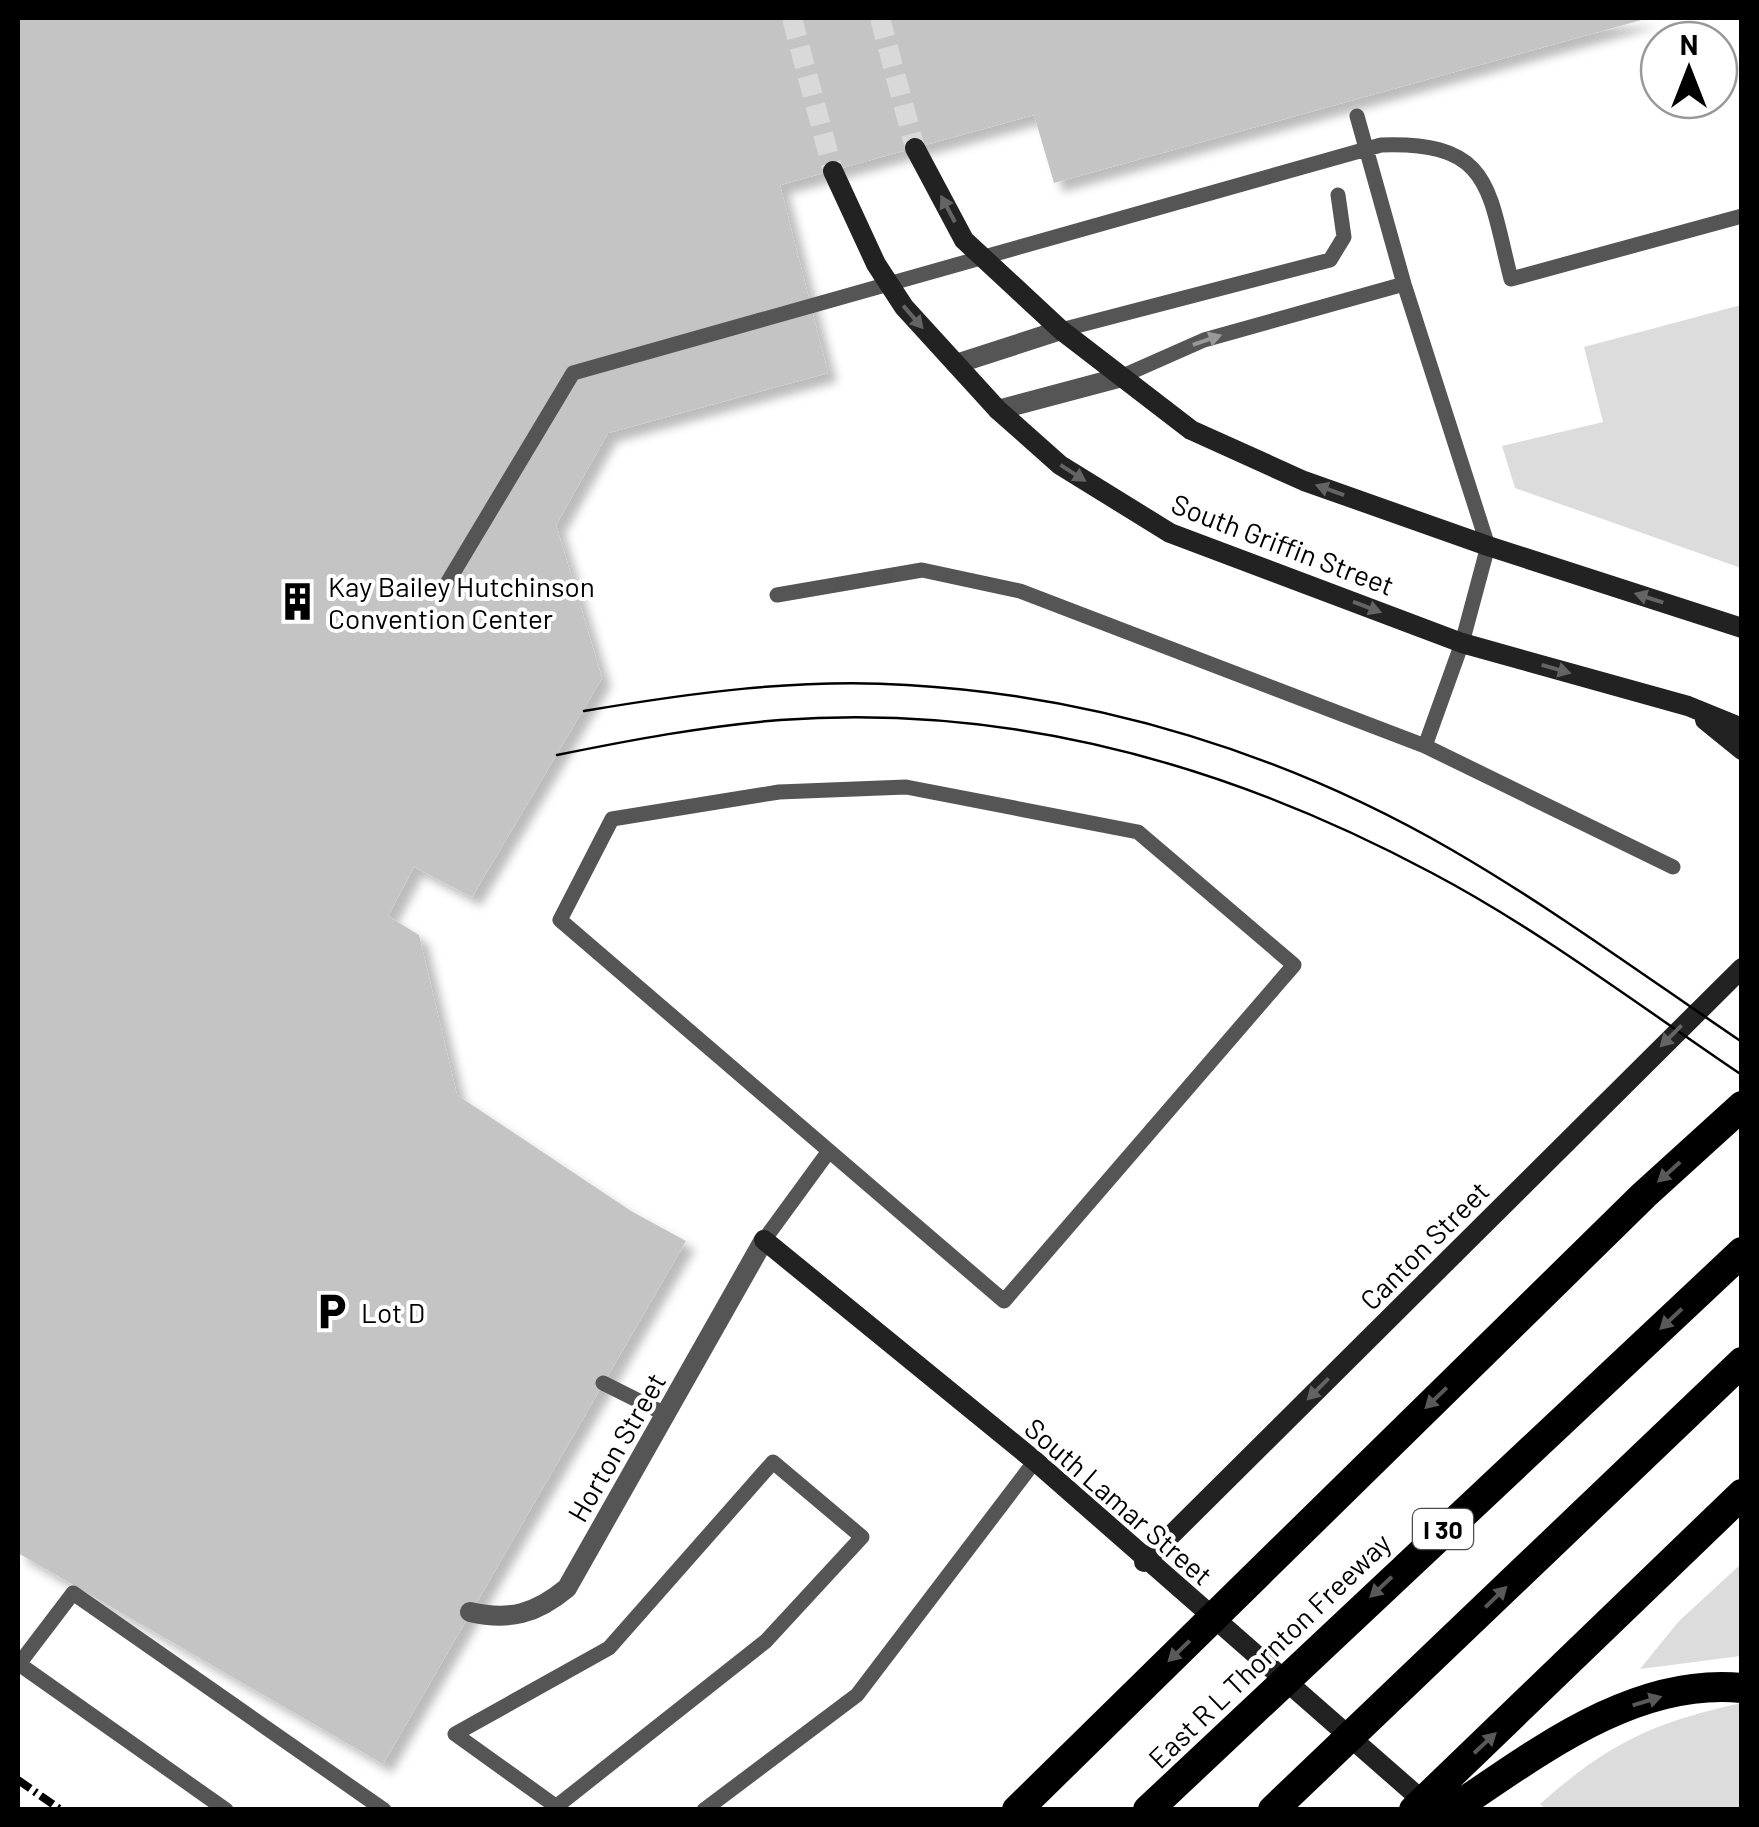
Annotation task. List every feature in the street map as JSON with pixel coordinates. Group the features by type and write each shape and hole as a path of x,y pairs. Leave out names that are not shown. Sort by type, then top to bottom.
{"highway":[{"path":"1017,1810 1644,1195 1742,1106"},
{"name":"East R L Thornton Freeway","path":"1148,1810 1742,1252"},
{"path":"1273,1810 1742,1362"},
{"path":"1414,1810 1742,1494"},
{"path":"1452,1810 1558,1739 1640,1702 1710,1684 1742,1688"}],"main road":[{"path":"915,148 964,240 1118,378 1191,430 1304,481 1488,546 1742,628"},
{"name":"South Griffin Street","path":"833,171 876,264 904,307 998,410 1060,465 1170,533 1462,642 1688,706 1742,728"},
{"path":"1688,706 1742,750"},
{"name":"Canton Street","path":"1144,1562 1741,968"},
{"name":"South Lamar Street","path":"764,1240 1034,1461 1144,1562 1433,1810"}],"street":[{"path":"956,364 1061,330"},
{"path":"998,410 1118,378"},
{"name":"Horton Street","path":"470,1612 496,1618 522,1615 546,1605 567,1588 764,1240"}],"lane":[{"path":"1357,116 1404,284 1488,546 1462,642 1424,746"},
{"path":"440,595 573,373 798,306 1381,145 1418,143 1455,156 1485,178 1511,279 1742,216"},
{"path":"1061,330 1330,260 1344,236 1338,195"},
{"path":"1118,378 1204,340 1404,284"},
{"path":"777,595 922,570 1020,592 1424,746 1673,867"},
{"path":"906,787 1138,832 1294,965 1004,1300 829,1151 560,920 612,819 779,792 906,787"},
{"path":"764,1240 829,1151"},
{"path":"603,1384 668,1415"},
{"path":"704,1810 857,1695 1034,1461"},
{"path":"773,1462 862,1537 766,1640 559,1808 455,1734 609,1648 773,1462"},
{"path":"226,1810 19,1664 73,1592 384,1810"}],"shaded area":[{"path":"1741,305 1741,568 1515,488 1502,446 1603,422 1584,347"},
{"path":"1741,1564 1741,1656 1640,1669 1679,1621"},
{"path":"1741,1703 1741,1809 1547,1810 1540,1804 1588,1765 1633,1738"}],"building":[{"name":"Kay Bailey Hutchinson Convention Center","path":"18,18 1649,18 1054,183 1034,115 780,185 828,373 608,433 556,525 602,678 472,897 414,867 388,916 419,935 457,1095 631,1211 686,1241 383,1764 18,1553"}],"tunnel":[{"path":"792,18 833,171"},
{"path":"880,18 915,148"}],"tram line":[{"path":"584,711 745,689 866,683 979,691 1050,702 1189,736 1324,785 1452,850 1562,919 1742,1042"},
{"path":"557,755 724,726 866,717 1035,732 1117,750 1278,801 1432,873 1551,944 1742,1075"}],"railway":[{"path":"18,1780 61,1810"}],"place":[{"name":"Kay Bailey Hutchinson Convention Center","path":"298,602"},
{"name":"Lot D","path":"331,1312"}]}
